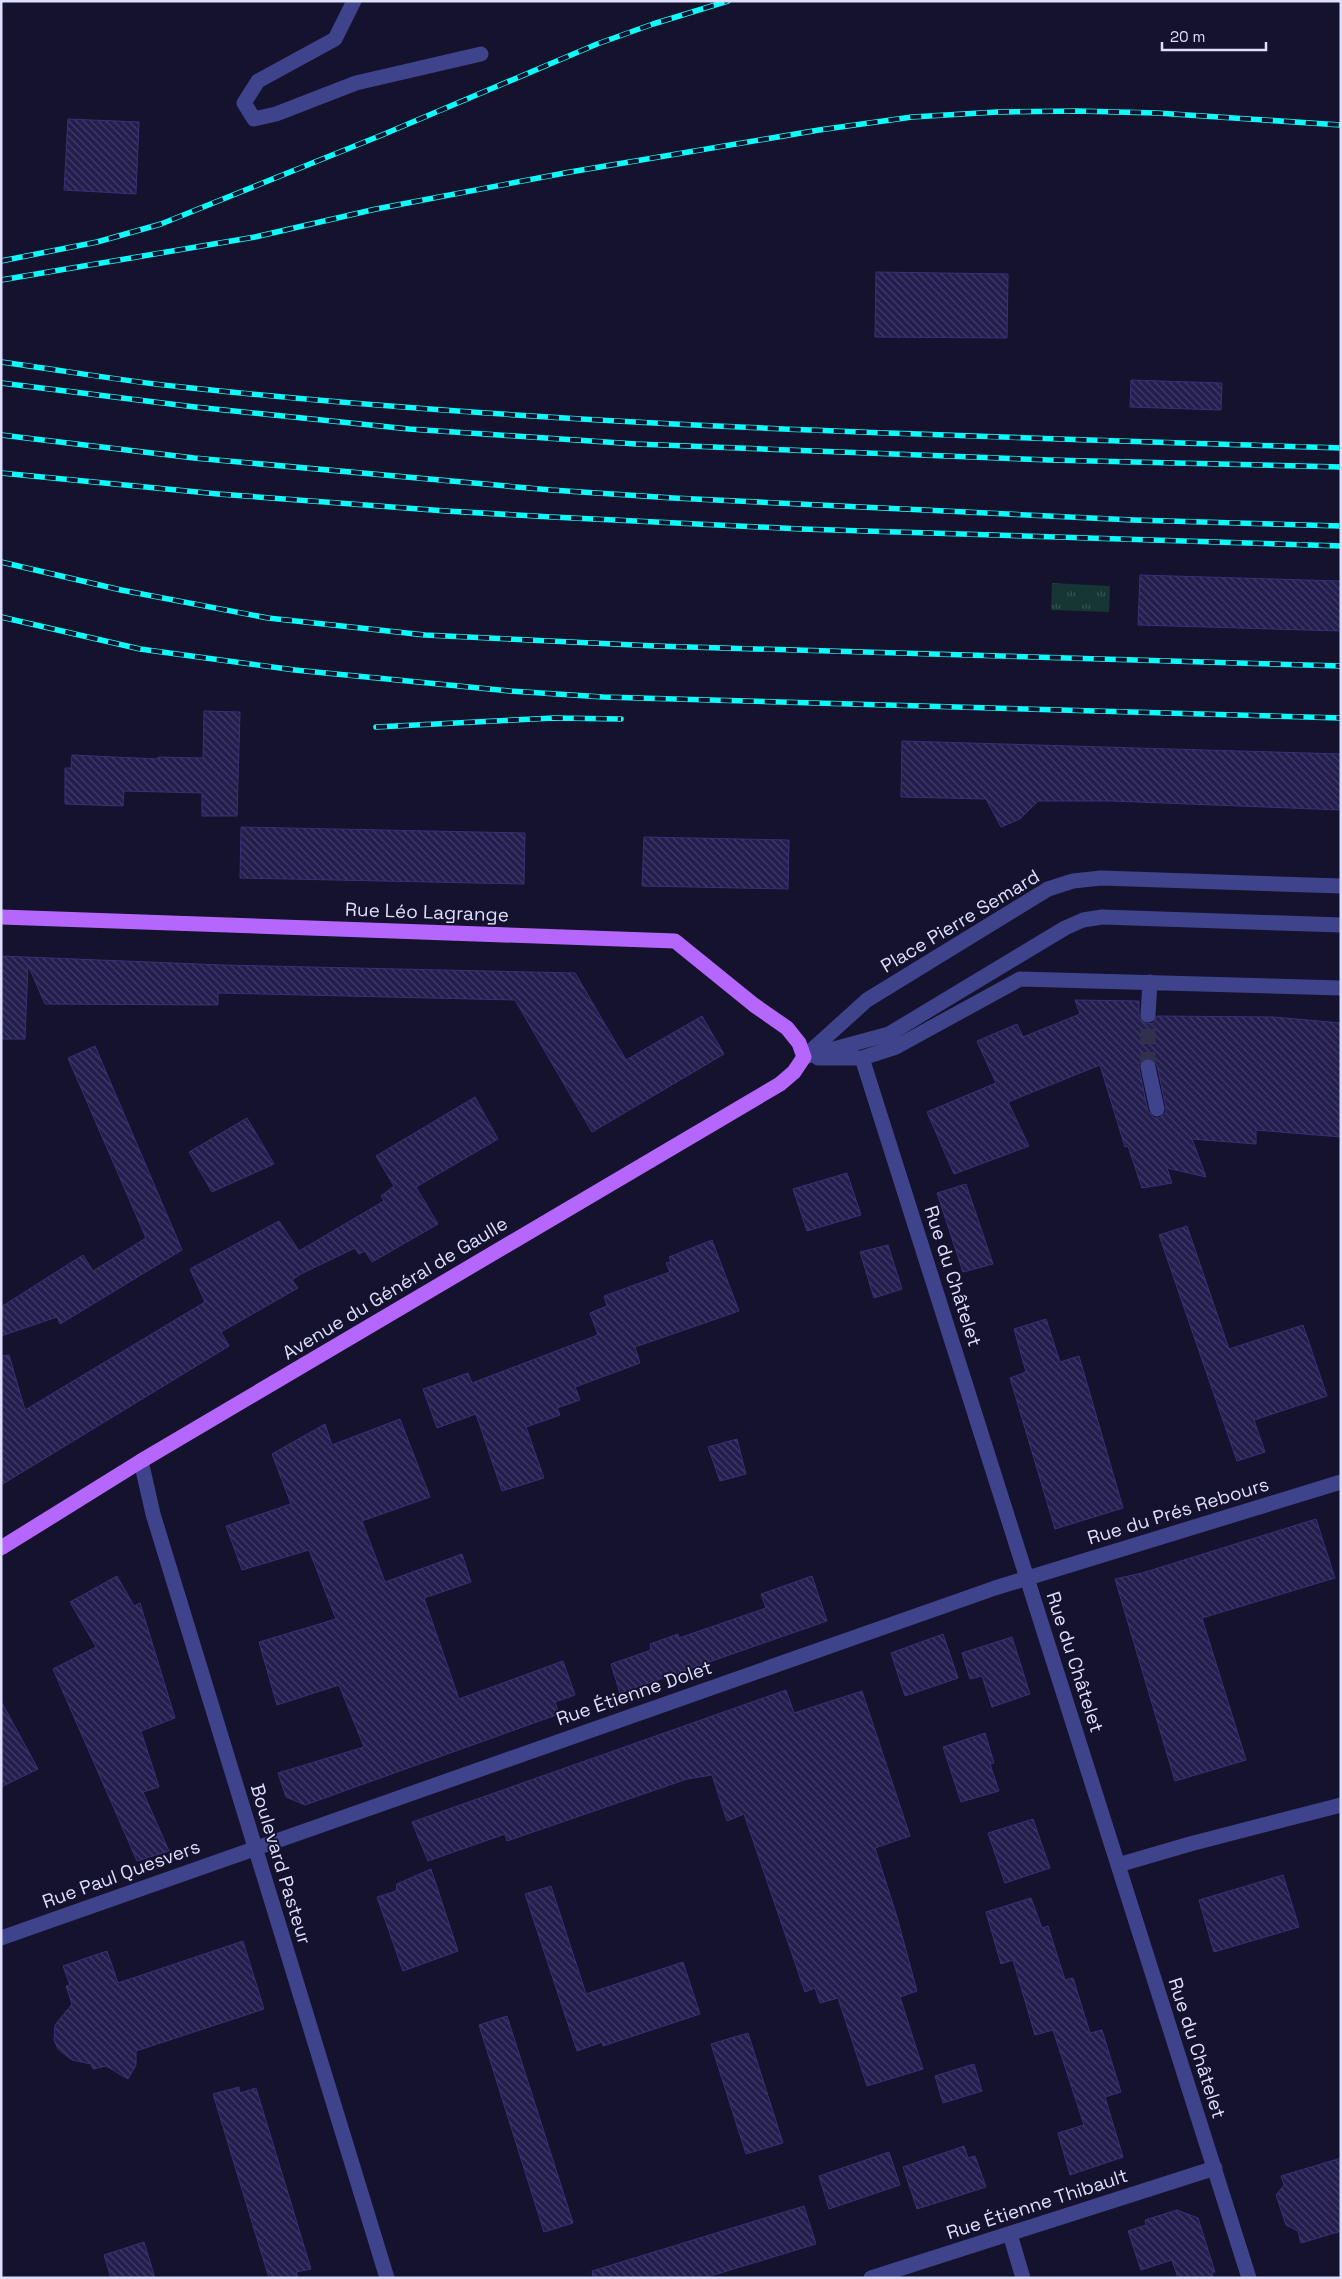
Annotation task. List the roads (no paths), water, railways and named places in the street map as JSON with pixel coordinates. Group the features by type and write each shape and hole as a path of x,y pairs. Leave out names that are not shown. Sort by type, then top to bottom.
{"main road":[{"name":"Rue Léo Lagrange","path":"1,917 675,941 786,1028 799,1043 804,1057"},
{"name":"Avenue du Général de Gaulle","path":"1,1548 141,1461 780,1084 794,1072 804,1057"}],"street":[{"path":"354,1 335,39 258,81 244,103 254,120 276,114 356,83 482,54"},
{"name":"Place Pierre Semard","path":"804,1057 867,1000 1048,889 1073,881 1101,878 1341,886"},
{"path":"804,1057 889,1034 1065,928 1083,920 1102,917 1341,925"},
{"path":"804,1057 862,1058 896,1047 1020,979 1341,988"},
{"path":"1148,1015 1150,982"},
{"name":"Rue du Châtelet","path":"862,1058 1249,2278"},
{"path":"1148,1067 1157,1109"},
{"name":"Boulevard Pasteur","path":"141,1461 153,1514 387,2278"},
{"name":"Rue du Prés Rebours","path":"1027,1578 1341,1482"},
{"name":"Rue Étienne Dolet","path":"255,1848 1027,1578"},
{"path":"1118,1865 1190,1844 1341,1805"},
{"name":"Rue Paul Quesvers","path":"1,1938 255,1848"},
{"name":"Rue Étienne Thibault","path":"871,2278 1215,2168"},
{"path":"1010,2234 1023,2278"}],"tunnel":[{"path":"1148,1015 1148,1067"}],"railway":[{"path":"1,261 97,242 161,224 382,135 597,44 653,24 728,1"},
{"path":"1,280 255,237 376,209 570,172 819,130 912,117 997,112 1077,111 1157,113 1341,125"},
{"path":"1,362 182,387 326,401 471,412 761,428 1341,448"},
{"path":"1,383 195,407 409,429 636,444 1049,460 1341,467"},
{"path":"1,435 194,458 551,490 673,498 1133,520 1341,526"},
{"path":"1,473 218,494 552,517 801,529 1341,546"},
{"path":"1,562 121,590 268,618 425,635 655,646 1341,666"},
{"path":"1,617 140,649 295,670 510,691 603,697 1341,718"},
{"path":"376,727 554,718 621,719"}]}
